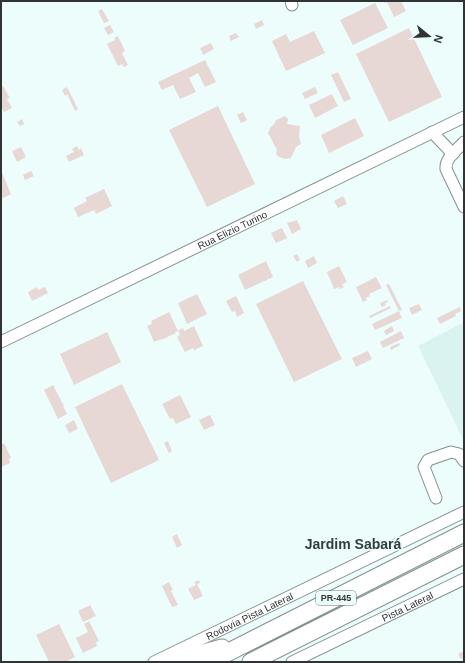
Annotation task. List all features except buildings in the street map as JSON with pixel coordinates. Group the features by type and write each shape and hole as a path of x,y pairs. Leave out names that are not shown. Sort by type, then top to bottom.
{"highway":[{"name":"PR-445","path":"209,662 464,533"},
{"name":"PR-445","path":"251,662 464,555"},
{"path":"172,662 255,638"}],"street":[{"name":"Rua Elizio Turino","path":"1,342 464,117"},
{"path":"432,132 452,154"},
{"path":"464,142 445,163 464,207"},
{"path":"436,498 424,467 428,460 451,452 459,454 464,461"},
{"name":"Rodovia Pista Lateral","path":"154,662 464,512"},
{"name":"Pista Lateral","path":"292,662 464,579"}],"shaded area":[{"path":"464,322 464,441 418,346"}],"district":[{"name":"Jardim Sabará","path":"353,544"}]}
